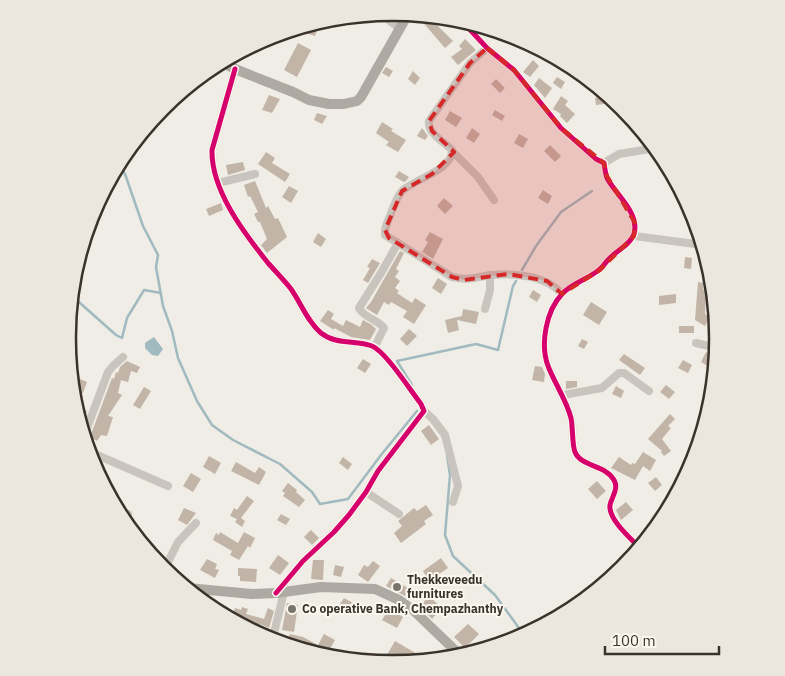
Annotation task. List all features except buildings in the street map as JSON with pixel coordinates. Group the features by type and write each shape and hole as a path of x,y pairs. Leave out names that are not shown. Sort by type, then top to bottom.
{"main road":[{"path":"230,67 309,100 329,104 351,103 360,97 403,22"},
{"path":"200,589 252,594 280,593 321,587 375,589 399,600 412,609 454,649"}],"street":[{"path":"390,21 399,28"},
{"path":"472,31 487,48 514,70 560,128 596,159 604,163"},
{"path":"487,48 470,63 428,121 428,126 478,177 494,200"},
{"path":"235,69 212,150 212,161 218,183 233,213 249,238 292,290 309,320 321,333 340,342 374,348 383,356 421,404 424,411 433,419 445,435 458,486 453,502"},
{"path":"604,163 619,154 647,149"},
{"path":"453,152 448,162 432,174 406,188 397,199 385,230 386,235 452,277 464,280 508,274 547,281 562,294"},
{"path":"604,163 607,176 624,200 635,224 634,236 624,247 609,258 600,270 562,294 550,313 545,349 548,365 563,395 571,418 575,452 580,458 607,472 613,478 616,484 610,506 611,514 623,531 635,543"},
{"path":"218,183 256,174"},
{"path":"634,236 694,244"},
{"path":"374,348 384,328 362,314 359,308 398,243"},
{"path":"485,309 490,290 490,275"},
{"path":"696,343 709,346"},
{"path":"88,424 108,372 123,357"},
{"path":"563,395 602,388 619,373 624,373 649,391"},
{"path":"274,632 280,593 303,561 334,532 366,492 378,471 424,411"},
{"path":"99,456 168,486"},
{"path":"366,492 399,514"},
{"path":"168,561 178,542 196,523"}],"highlighted area":[{"path":"487,48 514,70 561,128 604,163 607,176 635,223 634,236 600,270 562,294 547,281 508,274 464,280 452,277 389,238 385,230 402,191 432,174 454,152 432,131 429,121 470,63"}],"water":[{"path":"154,337 163,349 158,356 152,355 145,348 145,343"}],"waterway":[{"path":"123,171 143,226 158,255 156,267 163,306 172,331 178,358 197,401 212,425 233,440 280,464 312,492 320,504 348,499 417,411"},
{"path":"522,270 536,246 561,212 592,191"},
{"path":"412,385 397,361 476,344 498,350 513,286 516,281"},
{"path":"78,301 116,335 122,338 127,318 144,290 161,293"},
{"path":"447,456 450,475 445,535 453,556 495,595 519,628"}],"cycle path":[{"path":"472,31 487,48 514,70 561,128 596,159 604,163 607,178 626,204 634,219 634,234 630,241 600,269 566,290 556,301 548,318 545,348 548,366 571,418 575,452 582,461 605,471 614,480 615,489 610,510 620,528 635,543"},
{"path":"235,69 212,150 217,180 239,225 291,289 316,328 327,337 339,341 366,344 378,350 398,372 424,411 378,471 366,492 349,515 303,561 276,593"}],"place":[{"name":"Thekkeveedu furnitures","path":"397,587"},
{"name":"Co operative Bank, Chempazhanthy","path":"292,609"}]}
